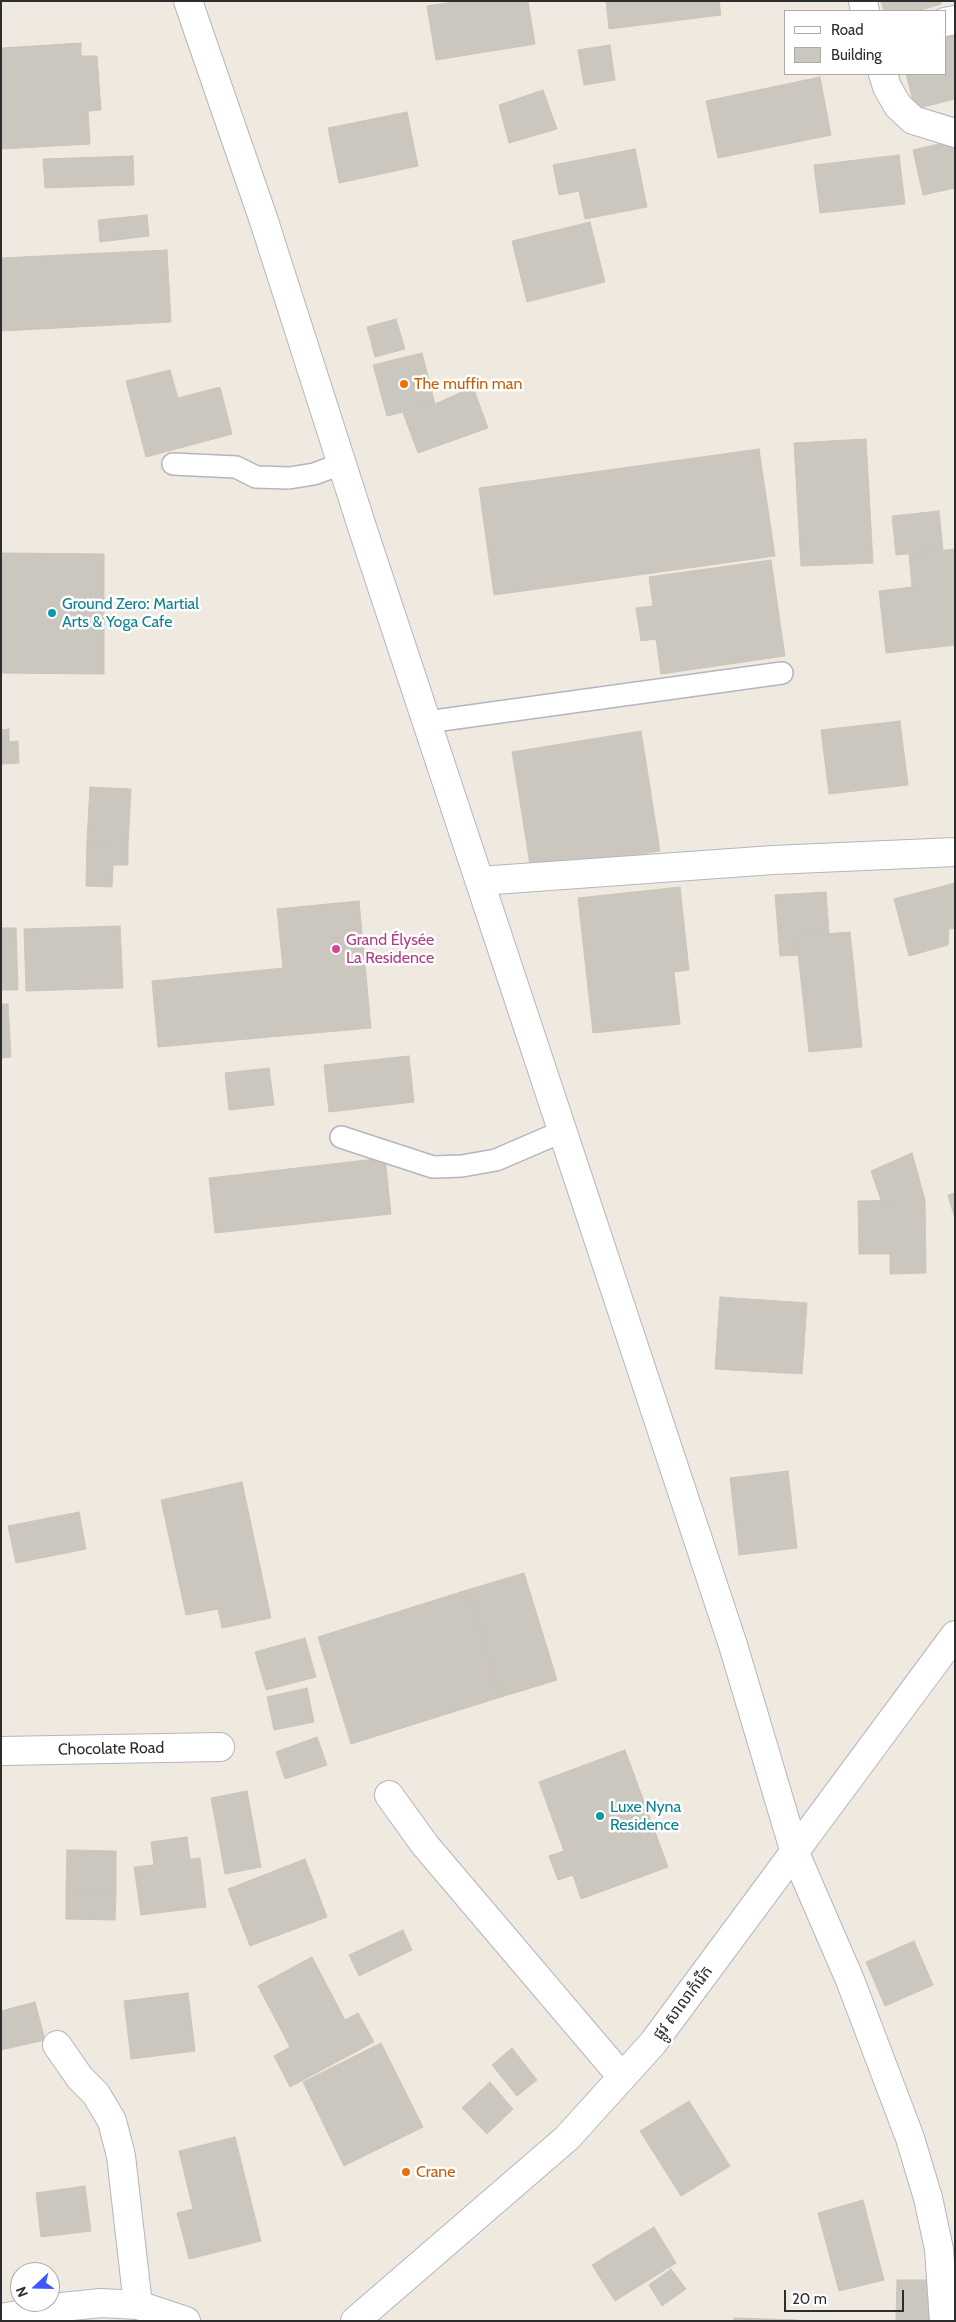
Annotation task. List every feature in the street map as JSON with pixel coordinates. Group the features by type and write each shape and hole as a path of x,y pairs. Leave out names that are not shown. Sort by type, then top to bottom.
{"street":[{"path":"188,1 263,218 341,464 732,1645 795,1853 850,1980 910,2138 928,2198 947,2246 944,2321"},
{"path":"883,75 887,87 898,106 913,120 955,133"},
{"path":"480,881 773,860 955,852"},
{"name":"ផ្លូវ សាលាកំរើក","path":"355,2321 555,2150 622,2077 671,2020 955,1634"},
{"name":"Chocolate Road","path":"1,1751 220,1747"},
{"path":"389,1795 425,1846 622,2077"},
{"path":"57,2045 80,2078 96,2094 112,2121 122,2156 138,2305"},
{"path":"1,2318 62,2306 101,2303 138,2305 186,2321"}],"lane":[{"path":"173,464 236,467 256,477 289,478 314,474 341,464"},
{"path":"427,722 782,673"},
{"path":"340,1137 434,1167 462,1166 496,1160 561,1132"}],"building":[{"path":"459,1 528,1 535,44 436,60 427,6"},
{"path":"606,1 719,1 721,15 609,29"},
{"path":"881,1 941,1 941,4 921,10 884,10"},
{"path":"955,32 955,99 915,109 906,75 946,75 946,35"},
{"path":"81,43 81,56 97,56 101,110 88,111 90,144 1,149 1,48"},
{"path":"610,45 615,80 584,85 578,50"},
{"path":"820,77 831,135 718,158 706,101"},
{"path":"543,90 557,129 509,143 499,105"},
{"path":"407,112 418,166 339,183 328,128"},
{"path":"955,140 955,188 923,195 913,150"},
{"path":"635,149 647,207 585,219 579,191 559,195 553,165"},
{"path":"899,155 905,204 820,213 814,165"},
{"path":"133,156 134,185 45,188 43,159"},
{"path":"147,215 149,236 100,242 98,220"},
{"path":"590,222 605,282 527,302 512,241"},
{"path":"167,250 171,322 1,331 1,258"},
{"path":"396,319 405,349 375,357 367,327"},
{"name":"The muffin man","path":"422,353 435,404 387,416 373,365"},
{"path":"170,370 178,398 220,387 232,434 146,457 126,381"},
{"path":"473,387 488,428 418,453 403,413 435,404"},
{"path":"866,439 873,563 801,566 794,443"},
{"path":"759,449 775,556 494,595 479,488"},
{"path":"939,511 943,550 896,555 892,516"},
{"path":"955,549 955,645 886,653 879,591 912,587 909,554"},
{"name":"Ground Zero: Martial Arts & Yoga Cafe","path":"1,553 104,554 104,674 1,673"},
{"path":"771,560 785,656 661,674 656,639 641,641 636,608 653,606 649,577"},
{"path":"900,721 908,785 829,794 821,730"},
{"path":"9,729 9,742 18,741 19,763 1,764 1,730"},
{"path":"641,731 660,851 531,871 512,752"},
{"path":"90,787 131,789 128,845 87,842"},
{"path":"87,842 128,845 128,865 113,865 112,887 86,886"},
{"path":"955,883 955,928 949,929 948,945 909,956 894,899"},
{"path":"680,887 689,970 674,972 680,1024 593,1033 578,898"},
{"path":"826,892 829,933 796,936 798,955 780,956 775,895"},
{"path":"359,901 371,1028 158,1047 152,981 283,968 277,909"},
{"path":"120,926 123,988 26,991 24,929"},
{"path":"1,928 16,928 18,990 1,990"},
{"path":"850,932 862,1047 809,1052 796,936"},
{"path":"1,1004 8,1004 11,1057 1,1058"},
{"path":"409,1056 414,1102 329,1112 324,1065"},
{"path":"269,1068 274,1105 229,1110 225,1073"},
{"path":"912,1153 925,1200 881,1200 871,1171"},
{"path":"385,1158 391,1214 215,1233 209,1178"},
{"path":"955,1193 955,1219 948,1195"},
{"path":"925,1200 926,1273 890,1274 890,1254 859,1254 858,1201"},
{"path":"720,1297 807,1303 802,1374 715,1369"},
{"path":"788,1471 797,1548 739,1555 730,1478"},
{"path":"242,1482 271,1618 222,1628 218,1609 186,1615 161,1500"},
{"path":"79,1512 86,1549 16,1563 8,1526"},
{"path":"524,1573 557,1680 501,1697 467,1590"},
{"path":"467,1590 501,1697 351,1744 318,1637"},
{"path":"305,1638 316,1677 266,1690 255,1652"},
{"path":"307,1688 314,1722 274,1730 267,1697"},
{"path":"317,1737 327,1765 285,1779 276,1752"},
{"name":"Luxe Nyna Residence","path":"625,1750 668,1867 581,1899 573,1875 558,1880 549,1856 564,1851 539,1782"},
{"path":"247,1791 261,1867 225,1874 211,1798"},
{"path":"187,1837 190,1859 200,1858 206,1907 141,1915 134,1867 154,1865 151,1842"},
{"path":"67,1850 116,1851 116,1890 66,1889"},
{"path":"305,1859 327,1917 250,1946 228,1889"},
{"path":"66,1889 116,1890 115,1920 66,1919"},
{"path":"403,1930 412,1950 359,1976 349,1955"},
{"path":"914,1941 933,1985 885,2006 866,1962"},
{"path":"312,1957 345,2020 358,2013 374,2042 290,2087 274,2056 290,2047 258,1986"},
{"path":"188,1993 195,2051 131,2059 124,2001"},
{"path":"35,2002 45,2040 1,2050 1,2011"},
{"path":"381,2043 423,2127 344,2166 303,2082"},
{"path":"512,2048 537,2080 517,2096 492,2065"},
{"path":"490,2082 513,2109 487,2134 462,2108"},
{"path":"689,2101 730,2166 681,2196 640,2131"},
{"path":"235,2137 261,2241 189,2259 177,2213 193,2209 179,2151"},
{"path":"85,2186 91,2231 41,2237 36,2193"},
{"path":"863,2200 884,2280 839,2291 818,2213"},
{"path":"654,2227 676,2263 615,2301 592,2265"},
{"path":"671,2269 686,2289 662,2306 649,2285"},
{"path":"897,2280 929,2280 929,2321 896,2321"},
{"path":"734,2318 798,2320 798,2321 734,2321"}],"place":[{"name":"The muffin man","path":"404,384"},
{"name":"Ground Zero: Martial Arts & Yoga Cafe","path":"52,613"},
{"name":"Grand Élysée La Residence","path":"336,949"},
{"name":"Luxe Nyna Residence","path":"600,1816"},
{"name":"Crane","path":"406,2172"}]}
